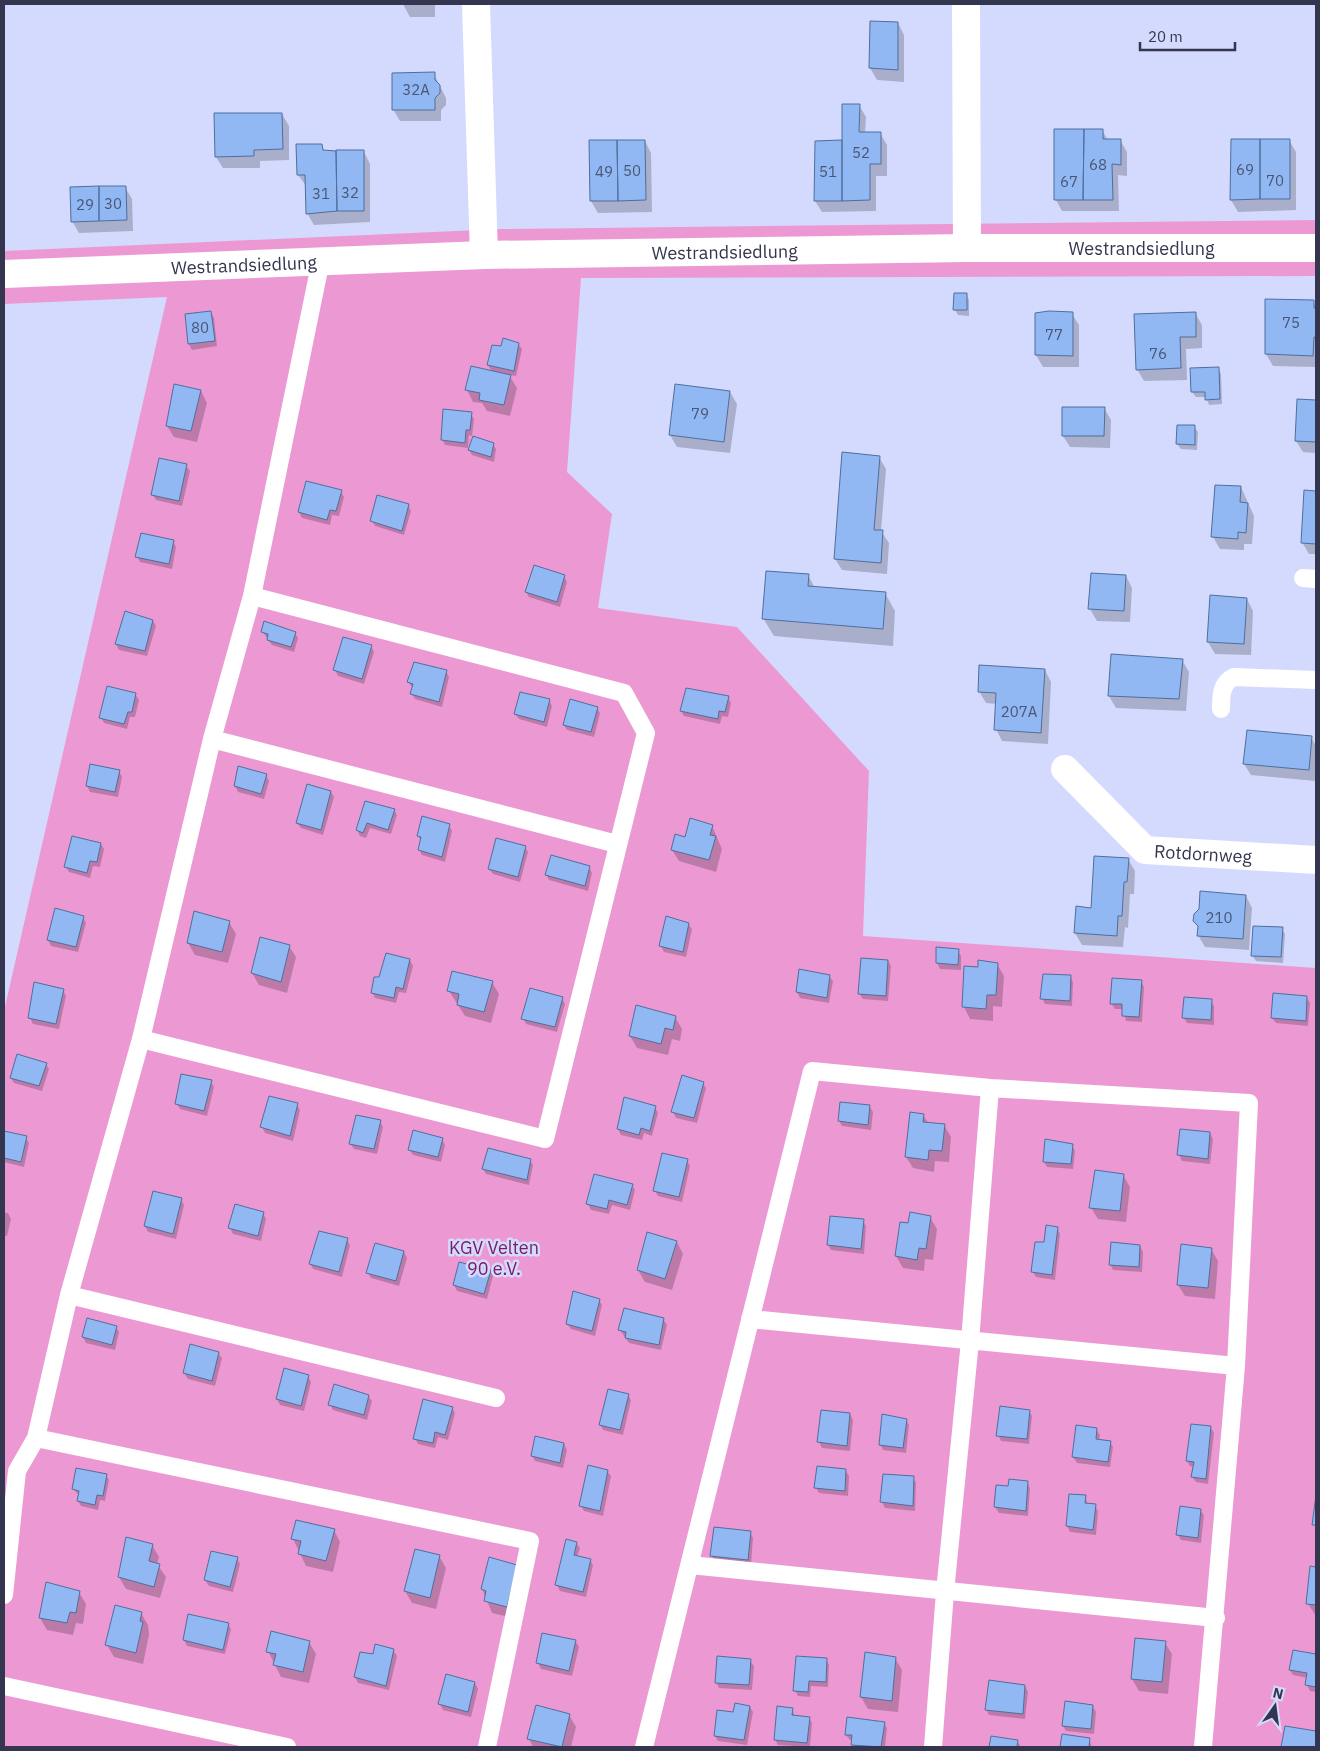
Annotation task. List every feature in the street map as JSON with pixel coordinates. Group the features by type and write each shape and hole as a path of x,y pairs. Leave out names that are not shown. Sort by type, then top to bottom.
{"street":[{"path":"476,4 484,255"},
{"path":"966,4 966,248"},
{"name":"Westrandsiedlung","path":"4,274 484,255 966,248 1316,248"},
{"name":"Rotdornweg","path":"1065,769 1144,850 1316,860"}],"lane":[{"path":"4,1595 17,1471 36,1438 69,1295 140,1039 212,739 252,596 321,260"},
{"path":"140,1039 545,1139 646,733 624,693 252,596"},
{"path":"1221,709 1221,694 1224,685 1234,677 1316,680"},
{"path":"212,739 617,844"},
{"path":"644,1747 812,1071 990,1088 1249,1103 1236,1366 1204,1747"},
{"path":"933,1747 945,1592 970,1341 990,1088"},
{"path":"69,1295 496,1398"},
{"path":"750,1318 1236,1366"},
{"path":"36,1438 530,1541 487,1747"},
{"path":"690,1565 1216,1618"},
{"path":"4,1686 286,1747"}],"green space":[{"name":"KGV Velten 90 e.V.","path":"1316,220 1316,276 581,278 567,472 612,514 598,608 737,627 869,771 863,936 1316,968 1316,1747 4,1747 4,1011 167,297 4,304 4,251 501,229"}],"building":[{"path":"870,21 898,22 898,70 869,68"},
{"path":"435,72 435,80 440,85 440,93 435,98 435,110 392,110 392,73"},
{"path":"842,104 860,104 859,132 881,132 881,164 870,164 870,200 842,201"},
{"path":"214,113 282,113 283,149 254,150 254,156 215,157"},
{"path":"1054,129 1084,129 1083,200 1054,200"},
{"path":"1084,129 1103,129 1103,139 1121,139 1121,165 1112,164 1113,200 1083,200"},
{"path":"1231,139 1260,139 1260,199 1230,200"},
{"path":"1260,139 1290,139 1290,199 1260,199"},
{"path":"589,140 617,140 618,201 590,201"},
{"path":"617,140 645,140 646,200 618,201"},
{"path":"842,140 842,201 814,201 815,141"},
{"path":"296,144 322,144 323,150 336,151 337,211 306,214 305,175 297,175"},
{"path":"336,150 364,150 364,211 337,211"},
{"path":"99,186 126,186 127,220 99,221"},
{"path":"99,186 99,221 71,222 70,187"},
{"path":"954,293 967,293 967,310 953,310"},
{"path":"1265,299 1314,300 1314,308 1316,308 1316,337 1314,337 1313,356 1265,354"},
{"path":"211,311 215,341 188,344 185,314"},
{"path":"1049,311 1073,312 1073,356 1035,355 1035,313"},
{"path":"1196,312 1196,337 1180,337 1181,368 1136,370 1134,314"},
{"path":"503,338 519,343 514,371 487,365 492,345 501,346"},
{"path":"471,366 511,375 504,405 479,400 480,393 465,390"},
{"path":"1219,367 1220,399 1205,400 1205,392 1191,392 1190,368"},
{"path":"174,384 201,390 191,431 166,426"},
{"path":"675,384 730,391 724,442 669,435"},
{"path":"1297,399 1316,400 1316,442 1295,441"},
{"path":"1062,407 1105,407 1104,436 1062,436"},
{"path":"443,409 472,412 470,430 466,430 465,443 441,440"},
{"path":"1177,425 1195,425 1195,445 1176,444"},
{"path":"473,436 494,443 491,457 468,450"},
{"path":"842,452 880,456 874,530 883,530 881,563 834,559"},
{"path":"159,458 187,464 179,501 151,495"},
{"path":"306,481 342,490 336,511 330,510 327,520 298,512"},
{"path":"1215,485 1241,486 1240,502 1248,503 1246,533 1238,532 1238,539 1211,537"},
{"path":"1304,490 1316,491 1316,544 1301,543"},
{"path":"377,495 409,504 402,531 370,521"},
{"path":"141,533 174,540 169,564 135,557"},
{"path":"534,565 565,575 557,602 525,592"},
{"path":"766,571 809,574 808,586 886,592 883,629 762,619"},
{"path":"1091,573 1126,575 1124,611 1088,609"},
{"path":"1210,595 1247,598 1244,644 1207,642"},
{"path":"125,611 153,620 145,651 115,644"},
{"path":"264,621 296,632 291,647 267,640 268,634 261,632"},
{"path":"343,637 372,645 362,679 333,670"},
{"path":"1111,654 1183,659 1179,699 1108,696"},
{"path":"414,662 447,670 439,702 410,694 413,684 407,682"},
{"path":"979,665 1045,669 1041,733 994,730 996,693 978,692"},
{"path":"107,686 136,693 132,712 128,712 124,724 99,718"},
{"path":"686,688 729,696 725,712 719,711 718,719 680,711"},
{"path":"520,692 550,699 544,722 514,714"},
{"path":"570,699 598,707 591,732 563,725"},
{"path":"1247,730 1312,736 1309,770 1243,764"},
{"path":"90,764 120,770 115,792 86,786"},
{"path":"238,766 267,774 261,794 234,786"},
{"path":"307,784 331,791 321,830 296,823"},
{"path":"365,801 395,809 388,830 367,823 363,833 356,830"},
{"path":"422,816 450,824 442,857 418,850 421,837 417,836"},
{"path":"690,818 713,825 710,835 716,836 709,860 671,850 675,834 685,837"},
{"path":"72,836 101,843 97,862 90,861 87,873 64,867"},
{"path":"496,838 526,846 518,877 488,869"},
{"path":"551,855 590,866 585,886 545,875"},
{"path":"1094,856 1129,858 1127,882 1124,882 1122,916 1118,916 1117,936 1074,933 1076,906 1091,908"},
{"path":"1200,891 1246,895 1243,939 1197,936 1198,926 1193,921 1194,914 1199,909"},
{"path":"55,908 84,916 76,947 47,940"},
{"path":"194,911 230,921 222,952 187,943"},
{"path":"666,916 689,923 683,952 659,946"},
{"path":"1253,926 1283,927 1281,957 1251,956"},
{"path":"260,937 290,945 281,982 251,973"},
{"path":"936,947 959,949 958,965 936,963"},
{"path":"386,953 410,959 403,989 396,987 394,998 371,993 374,977 379,977"},
{"path":"861,958 888,960 886,996 858,994"},
{"path":"978,960 998,963 996,995 987,995 986,1009 962,1007 964,966 978,967"},
{"path":"799,969 830,975 827,998 796,992"},
{"path":"452,971 493,981 484,1012 457,1005 459,994 447,991"},
{"path":"1043,974 1071,975 1070,1001 1040,999"},
{"path":"1112,978 1142,980 1139,1017 1122,1016 1122,1004 1110,1004"},
{"path":"34,982 64,989 56,1024 28,1018"},
{"path":"530,988 563,997 555,1027 521,1019"},
{"path":"1273,993 1307,996 1306,1021 1271,1018"},
{"path":"1184,997 1212,999 1211,1020 1182,1018"},
{"path":"636,1005 676,1016 673,1030 665,1028 661,1044 629,1036"},
{"path":"17,1054 47,1063 39,1086 10,1078"},
{"path":"181,1074 212,1080 204,1111 175,1104"},
{"path":"682,1075 704,1082 694,1118 671,1112"},
{"path":"269,1096 298,1103 290,1136 260,1127"},
{"path":"624,1097 656,1106 650,1131 641,1128 639,1135 617,1129"},
{"path":"840,1102 870,1105 868,1125 838,1121"},
{"path":"910,1112 924,1114 923,1122 945,1124 942,1151 929,1150 928,1160 905,1157"},
{"path":"356,1115 381,1120 374,1149 349,1144"},
{"path":"1180,1129 1210,1132 1208,1159 1177,1155"},
{"path":"413,1130 443,1138 438,1157 408,1150"},
{"path":"4,1131 27,1136 21,1162 4,1158"},
{"path":"1045,1139 1073,1144 1071,1164 1043,1162"},
{"path":"488,1148 531,1159 527,1180 482,1169"},
{"path":"662,1153 688,1159 679,1197 653,1191"},
{"path":"1095,1170 1124,1174 1120,1211 1089,1208"},
{"path":"594,1174 633,1184 627,1205 609,1200 607,1209 586,1204"},
{"path":"153,1191 182,1198 173,1234 144,1226"},
{"path":"235,1204 264,1212 258,1236 228,1228"},
{"path":"910,1212 931,1216 926,1249 919,1248 917,1260 895,1256 900,1222 908,1223"},
{"path":"830,1216 864,1219 861,1249 827,1245"},
{"path":"1046,1225 1058,1227 1052,1275 1031,1272 1035,1242 1044,1242"},
{"path":"319,1231 348,1238 339,1272 309,1264"},
{"path":"647,1232 677,1241 665,1279 637,1270"},
{"path":"1111,1242 1140,1245 1139,1267 1109,1265"},
{"path":"375,1243 404,1251 396,1281 366,1273"},
{"path":"1181,1244 1212,1248 1208,1288 1177,1285"},
{"path":"459,1262 491,1270 484,1294 453,1285"},
{"path":"573,1291 600,1299 592,1331 566,1324"},
{"path":"624,1308 664,1318 659,1345 625,1338 626,1332 618,1330"},
{"path":"87,1318 117,1326 112,1345 82,1337"},
{"path":"190,1344 219,1352 212,1381 183,1373"},
{"path":"284,1368 309,1375 301,1406 276,1399"},
{"path":"334,1384 369,1395 364,1415 328,1405"},
{"path":"608,1389 629,1394 620,1430 599,1425"},
{"path":"423,1399 453,1407 445,1435 435,1432 433,1443 413,1439"},
{"path":"1000,1406 1030,1410 1027,1439 996,1436"},
{"path":"821,1410 850,1413 847,1446 817,1442"},
{"path":"882,1414 907,1419 903,1448 879,1445"},
{"path":"1191,1424 1211,1426 1206,1479 1191,1477 1194,1462 1186,1461"},
{"path":"1076,1425 1097,1428 1096,1439 1111,1441 1108,1462 1072,1457"},
{"path":"535,1436 564,1443 560,1463 531,1456"},
{"path":"588,1465 608,1470 600,1511 579,1506"},
{"path":"817,1466 846,1469 845,1491 814,1488"},
{"path":"76,1468 107,1474 103,1496 97,1495 95,1505 77,1501 79,1491 72,1489"},
{"path":"883,1474 914,1476 913,1506 880,1502"},
{"path":"1009,1479 1028,1481 1026,1511 994,1507 996,1485 1008,1486"},
{"path":"1069,1494 1086,1495 1085,1503 1096,1504 1093,1530 1066,1526"},
{"path":"1316,1495 1316,1525 1312,1525"},
{"path":"1180,1506 1201,1509 1198,1538 1176,1535"},
{"path":"296,1520 335,1529 326,1561 298,1554 301,1541 291,1539"},
{"path":"714,1527 751,1531 748,1560 710,1556"},
{"path":"126,1537 153,1544 149,1561 160,1564 154,1587 118,1577"},
{"path":"566,1539 577,1542 574,1555 591,1559 583,1592 555,1585"},
{"path":"415,1549 440,1555 430,1598 404,1591"},
{"path":"211,1551 238,1557 230,1587 204,1580"},
{"path":"489,1557 517,1565 507,1607 484,1601 486,1591 481,1589"},
{"path":"1310,1566 1316,1567 1316,1605 1306,1604"},
{"path":"46,1582 80,1591 76,1613 70,1612 67,1623 39,1618"},
{"path":"115,1605 142,1612 140,1621 143,1622 136,1653 105,1645"},
{"path":"188,1614 229,1623 223,1650 183,1640"},
{"path":"271,1631 310,1641 303,1672 273,1665 276,1654 266,1652"},
{"path":"542,1633 576,1640 569,1671 536,1663"},
{"path":"1135,1638 1166,1641 1162,1682 1131,1679"},
{"path":"375,1644 394,1649 386,1686 354,1677 360,1652 373,1654"},
{"path":"1293,1650 1316,1654 1316,1687 1305,1685 1307,1673 1289,1670"},
{"path":"865,1652 896,1657 892,1701 860,1697"},
{"path":"717,1656 751,1659 749,1685 715,1683"},
{"path":"796,1656 827,1658 826,1682 809,1681 808,1692 793,1691"},
{"path":"446,1674 475,1682 468,1712 438,1704"},
{"path":"989,1680 1025,1685 1023,1714 985,1710"},
{"path":"1065,1701 1093,1705 1091,1729 1062,1726"},
{"path":"735,1703 750,1706 744,1740 714,1736 717,1710 733,1712"},
{"path":"536,1705 570,1714 562,1747 527,1739"},
{"path":"777,1706 793,1708 792,1715 810,1717 807,1743 774,1740"},
{"path":"847,1717 885,1722 881,1747 851,1745 852,1735 845,1735"},
{"path":"1285,1726 1316,1731 1316,1747 1281,1747"},
{"path":"1062,1734 1090,1738 1089,1747 1060,1747"},
{"path":"991,1736 1018,1740 1017,1747 989,1747"}]}
